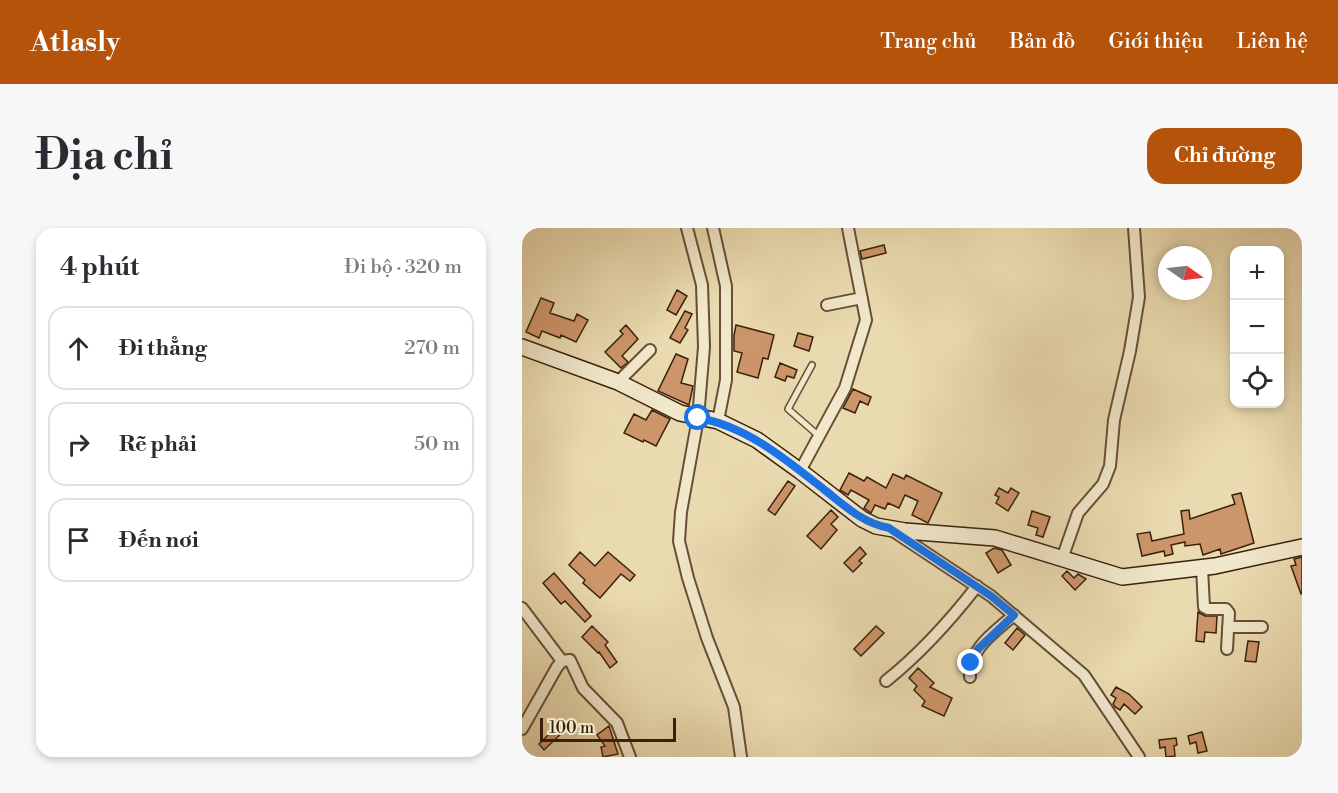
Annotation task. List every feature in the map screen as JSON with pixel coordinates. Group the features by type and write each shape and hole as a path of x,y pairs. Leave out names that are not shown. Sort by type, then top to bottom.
{"street":[{"path":"687,228 702,285 708,420"},
{"path":"713,228 726,286 726,380 708,420 681,512 679,541 707,638 734,707 741,757"},
{"path":"800,471 845,388 866,320 848,228"},
{"path":"1062,559 1078,513 1103,484 1110,466 1114,420 1130,351 1139,297 1134,228"},
{"path":"827,304 862,298"},
{"path":"522,346 618,382 680,413 708,420 757,440 862,519 876,526 995,538 1122,577 1202,568 1302,547"},
{"path":"618,382 650,350"},
{"path":"889,528 976,586 1084,675 1140,757"},
{"path":"1202,568 1204,607 1226,609 1229,613 1227,649"},
{"path":"886,681 933,639 976,586"},
{"path":"522,608 562,661"},
{"path":"970,677 974,655 1014,615"},
{"path":"1228,627 1262,627"},
{"path":"522,729 550,677 562,661"},
{"path":"562,661 571,661 583,688 617,723 630,757"}],"lane":[{"path":"812,365 788,409 819,436"}],"building":[{"path":"884,245 886,253 862,259 860,251"},
{"path":"677,290 687,296 676,315 667,310"},
{"path":"541,298 554,303 550,313 574,321 577,314 588,320 576,342 561,335 560,338 542,331 539,338 526,332"},
{"path":"685,311 692,314 685,328 688,330 680,343 670,338"},
{"path":"626,325 638,339 622,356 628,362 621,368 605,352 623,334 620,331"},
{"path":"736,325 774,335 768,359 763,358 758,378 737,372 742,353 734,351"},
{"path":"798,333 813,337 809,351 794,346"},
{"path":"676,354 688,359 681,383 693,386 689,405 658,391"},
{"path":"780,363 797,370 794,378 787,376 785,381 775,377"},
{"path":"853,389 871,397 868,405 860,401 855,413 843,408"},
{"path":"652,410 670,419 656,446 624,433 634,414 646,420"},
{"path":"849,473 864,481 867,477 886,488 893,474 904,479 906,475 942,493 928,523 912,515 918,501 905,495 899,508 888,503 885,509 875,505 871,513 864,508 869,500 851,490 848,495 840,490"},
{"path":"788,481 795,486 775,515 768,510"},
{"path":"999,488 1008,493 1011,488 1019,493 1008,511 996,503 999,497 995,495"},
{"path":"1241,493 1254,543 1221,554 1220,549 1203,555 1200,544 1185,546 1185,542 1171,545 1173,554 1165,556 1164,551 1142,556 1137,534 1150,532 1152,541 1184,534 1181,511 1189,510 1190,519 1235,504 1232,495"},
{"path":"831,510 838,517 831,524 837,530 821,549 807,536"},
{"path":"1032,511 1050,517 1043,537 1036,535 1038,528 1028,525"},
{"path":"860,547 866,554 859,561 862,563 853,572 844,563"},
{"path":"994,548 1002,550 1011,565 998,573 986,553"},
{"path":"580,552 595,566 608,552 635,575 630,581 621,574 600,598 583,583 585,580 569,565"},
{"path":"1302,557 1301,594 1291,566 1296,565 1294,559"},
{"path":"1067,571 1074,578 1078,574 1086,579 1075,590 1062,576"},
{"path":"554,573 591,616 585,622 565,601 561,604 543,583"},
{"path":"1198,612 1205,616 1217,616 1216,633 1205,632 1204,642 1196,641"},
{"path":"592,626 608,642 605,645 617,662 610,668 599,652 582,637"},
{"path":"876,626 884,633 861,656 854,649"},
{"path":"1017,628 1025,635 1013,650 1005,643"},
{"path":"1248,641 1259,642 1256,662 1245,661"},
{"path":"918,668 934,683 930,687 952,698 944,716 922,706 925,701 914,690 917,686 909,678"},
{"path":"1116,687 1129,694 1142,707 1135,714 1124,704 1120,710 1115,707 1113,704 1116,698 1111,695"},
{"path":"558,725 564,731 544,750 539,744"},
{"path":"609,726 618,754 603,757 601,747 605,746 597,735"},
{"path":"1202,732 1207,751 1198,753 1196,742 1190,744 1188,736"},
{"path":"1176,738 1175,756 1166,757 1165,747 1160,748 1159,740"}],"route":[{"path":"698,418 718,421 757,440 862,519 876,526 889,528 991,596 1014,615 978,649 971,663"}]}
